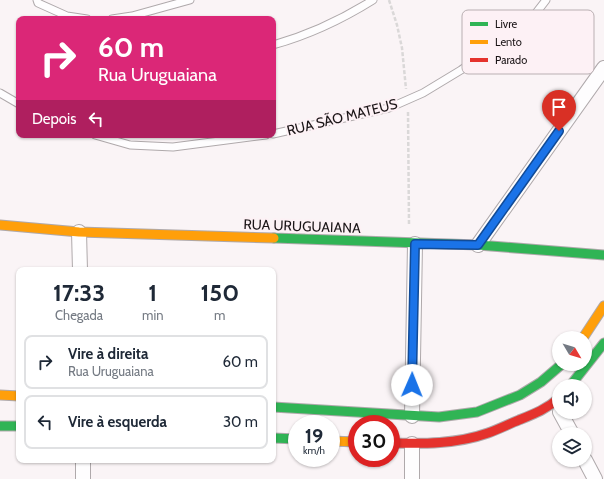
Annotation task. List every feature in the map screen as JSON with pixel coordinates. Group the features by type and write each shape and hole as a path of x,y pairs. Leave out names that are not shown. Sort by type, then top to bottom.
{"main road":[{"name":"RUA URUGUAIANA","path":"0,225 79,232 478,245 604,254"},
{"path":"587,331 604,306"},
{"path":"576,379 604,343"},
{"path":"276,407 439,417 477,412 520,395 541,382 554,371"},
{"path":"0,395 16,396"},
{"path":"400,443 412,444 459,440 487,433 552,408"},
{"path":"0,426 16,426"},
{"path":"276,438 288,439"}],"street":[{"path":"478,245 604,68"},
{"path":"79,232 80,267"},
{"path":"412,243 412,416"},
{"path":"412,444 412,479"},
{"path":"83,463 83,479"},
{"path":"589,467 595,479"}],"lane":[{"path":"36,0 38,3 67,16"},
{"path":"132,16 190,0"},
{"path":"276,45 315,32 373,0"},
{"name":"RUA SÃO MATEUS","path":"538,10 546,0"},
{"name":"RUA SÃO MATEUS","path":"276,133 389,108 422,93 462,70"},
{"path":"0,93 16,102"},
{"path":"106,138 130,145 173,147 243,138"}],"path":[{"path":"389,0 402,48 408,100 412,243"}],"traffic: fast":[{"path":"274,238 478,245 604,255"},
{"path":"576,379 604,343"},
{"path":"276,407 439,417 477,412 520,395 541,382 554,371"},
{"path":"0,426 16,426"},
{"path":"276,438 288,439"}],"traffic: slow":[{"path":"0,225 79,232 274,238"},
{"path":"588,331 604,306"},
{"path":"0,395 16,396"},
{"path":"340,441 348,442"}],"traffic: jam":[{"path":"400,443 440,442 476,437 535,413 552,403"}],"route":[{"path":"412,385 415,244 478,245 559,131"}]}
